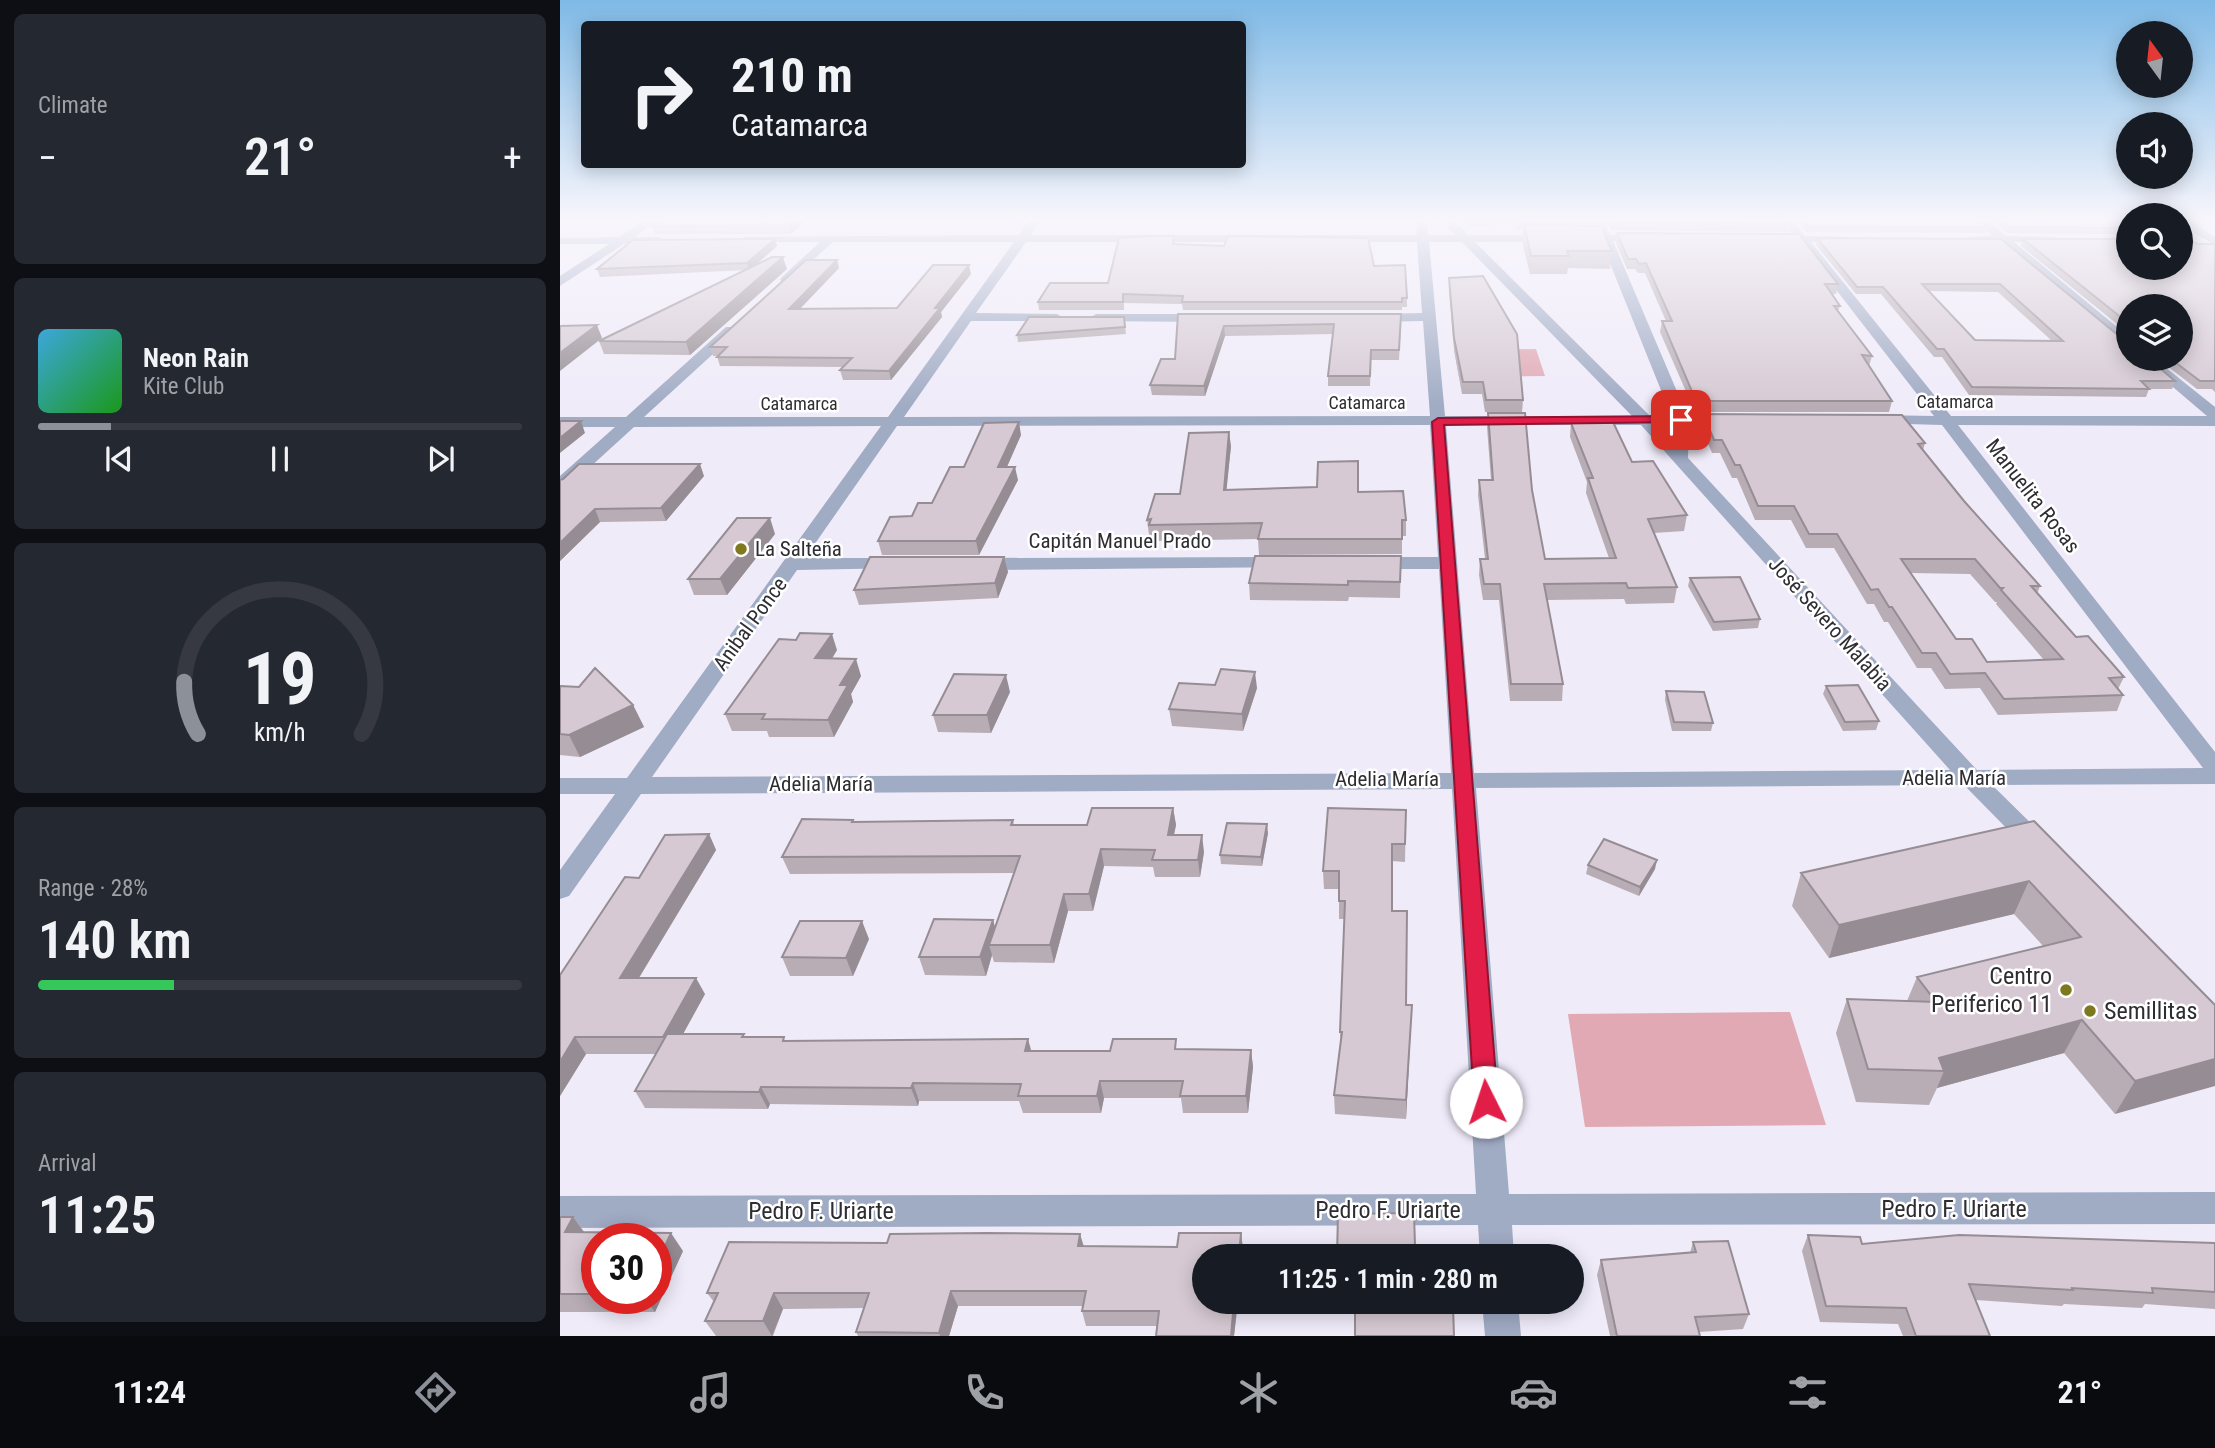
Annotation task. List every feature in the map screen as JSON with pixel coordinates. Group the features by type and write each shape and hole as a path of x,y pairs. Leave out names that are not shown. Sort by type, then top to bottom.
{"street":[{"path":"771,294 784,282"},
{"name":"Anibal Ponce","path":"560,889 993,282"},
{"path":"1426,282 1496,1244"},
{"name":"José Severo Malabia","path":"1508,282 1644,419 1972,779 2050,858"},
{"path":"1624,282 1681,420 1680,459"},
{"name":"Manuelita Rosas","path":"1836,282 2215,768"},
{"path":"2055,282 2116,333"},
{"path":"968,317 1220,318"},
{"path":"1355,318 1430,317"},
{"path":"560,485 740,321"},
{"path":"2162,371 2215,415"},
{"name":"Catamarca","path":"560,422 1751,420"},
{"name":"Catamarca","path":"1862,420 2215,421"},
{"name":"Capitán Manuel Prado","path":"957,564 1301,563"},
{"path":"1357,563 1448,563"},
{"path":"792,564 916,564"},
{"name":"Adelia María","path":"560,786 2215,776"},
{"name":"Pedro F. Uriarte","path":"560,1212 2215,1208"},
{"path":"1501,1314 1503,1336"}],"shaded area":[{"path":"1536,349 1545,376 1459,377 1454,350"},
{"path":"1790,1012 1826,1125 1585,1127 1568,1014"}],"building":[{"path":"720,282 754,282 686,342 599,341"},
{"path":"781,282 815,282 789,309 897,308 918,282 955,282 935,308 940,308 889,371 840,370 852,358 717,357 727,347 710,347"},
{"path":"1406,282 1407,298 1402,298 1402,302 1182,302 1183,296 1123,294 1123,302 1038,302 1050,283"},
{"path":"1449,282 1487,282 1517,334 1523,400 1486,400 1483,382 1463,382 1454,338"},
{"path":"1655,282 1837,282 1825,284 1840,306 1834,306 1872,356 1862,355 1892,401 1696,401 1662,321 1672,321"},
{"path":"1853,282 2054,282 2116,333 2116,371 2163,371 2175,381 2141,381 2149,389 1972,387 1944,349 1937,349 1883,287 1857,287","holes":["1922,284 2000,284 2063,341 1975,340"]},
{"path":"2077,282 2215,282 2215,381 2200,381 2187,371 2193,371 2193,294 2116,294 2116,313"},
{"path":"1178,314 1401,314 1399,350 1371,350 1370,376 1328,376 1334,324 1224,326 1204,386 1150,385 1161,359 1175,359"},
{"path":"1029,317 1124,317 1125,327 1017,335"},
{"path":"597,325 560,353 560,326"},
{"path":"1488,413 1525,413 1532,490 1545,559 1616,558 1588,478 1593,478 1571,423 1613,422 1632,462 1653,461 1687,515 1648,519 1677,587 1628,588 1626,583 1544,584 1563,684 1511,684 1500,584 1484,584 1480,559 1488,559 1479,480 1493,480"},
{"path":"1703,414 1902,415 1925,443 1918,444 1964,501 2040,586 2031,586 2076,637 2088,636 2124,677 2109,678 2123,695 2004,699 1985,673 1950,674 1936,653 1922,653 1878,589 1871,590 1837,534 1809,534 1794,506 1758,506 1740,465 1735,465 1722,440 1714,440","holes":["1901,559 1975,559 2000,588 2003,588 2001,590 2063,659 1987,662 1972,639 1956,639"]},
{"path":"560,421 581,421 560,438"},
{"path":"1019,422 998,467 1015,467 976,541 878,541 890,517 912,516 918,503 932,503 950,467 964,467 984,423"},
{"path":"1229,432 1224,490 1317,487 1318,462 1358,461 1358,492 1403,491 1406,520 1402,520 1402,539 1258,539 1262,523 1149,525 1151,519 1147,520 1155,494 1180,494 1189,433"},
{"path":"579,464 700,464 661,508 595,509 560,543 560,480"},
{"path":"737,518 770,518 720,579 688,579"},
{"path":"1255,556 1401,556 1400,582 1348,581 1348,585 1249,583"},
{"path":"870,557 1004,557 995,583 854,590"},
{"path":"1740,577 1760,619 1714,622 1690,578"},
{"path":"800,633 832,634 815,658 856,659 840,685 848,685 828,720 762,719 765,714 725,714 779,639 796,640"},
{"path":"595,668 633,705 569,735 560,734 560,686 579,687"},
{"path":"1221,669 1255,672 1242,714 1169,709 1179,683 1215,685"},
{"path":"954,674 1006,675 987,715 933,715"},
{"path":"1858,685 1879,721 1845,722 1826,686"},
{"path":"1666,691 1704,692 1713,723 1674,722"},
{"path":"1092,808 1173,808 1168,835 1202,835 1198,860 1152,860 1155,850 1101,849 1089,894 1064,894 1050,945 989,945 1020,856 782,857 802,819 853,820 852,822 1013,820 1011,825 1087,825"},
{"path":"1328,808 1406,810 1405,844 1392,844 1392,911 1407,911 1406,1005 1412,1005 1406,1100 1334,1095 1342,1032 1345,901 1339,901 1339,871 1323,871"},
{"path":"2034,821 2215,1005 2215,1059 2135,1081 2082,1020 1939,1058 1944,1071 1868,1069 1847,999 1936,1002 1917,977 2081,937 2029,881 1839,925 1801,873"},
{"path":"1227,823 1267,824 1261,857 1220,855"},
{"path":"709,834 620,978 696,978 663,1037 575,1037 560,1062 560,975 625,877 639,878 665,835"},
{"path":"1604,839 1657,860 1640,887 1588,865"},
{"path":"934,919 993,920 980,957 919,957"},
{"path":"800,921 862,921 846,958 782,957"},
{"path":"667,1034 744,1034 742,1037 784,1037 783,1041 1028,1039 1025,1051 1110,1051 1113,1039 1176,1039 1175,1049 1251,1050 1246,1096 1180,1096 1183,1081 1100,1081 1097,1096 1018,1096 1021,1084 913,1083 911,1088 761,1087 759,1092 635,1091"},
{"path":"1414,1213 1415,1244 1337,1244 1338,1214"},
{"path":"560,1217 573,1217 565,1232 581,1232 581,1294 560,1294"},
{"path":"1179,1233 1241,1233 1240,1244 1192,1244 1192,1314 1233,1314 1231,1336 1156,1336 1159,1311 1082,1311 1086,1291 951,1291 939,1333 856,1332 869,1293 774,1293 763,1321 705,1321 718,1293 707,1293 729,1242 887,1243 890,1234 1080,1234 1078,1246 1177,1247"},
{"path":"1808,1235 1860,1237 1862,1244 1959,1235 2215,1243 2215,1292 2152,1288 2153,1293 1969,1284 1990,1336 1916,1336 1906,1308 1826,1306"},
{"path":"1728,1241 1749,1314 1695,1317 1700,1336 1617,1336 1601,1260 1696,1252 1693,1242"},
{"path":"1355,1314 1453,1314 1454,1336 1355,1336"}],"place":[{"name":"La Salteña","path":"741,549"},
{"name":"Centro Periferico 11","path":"2066,990"},
{"name":"Semillitas","path":"2090,1011"}],"route":[{"path":"1486,1102 1438,422 1681,420"}]}
